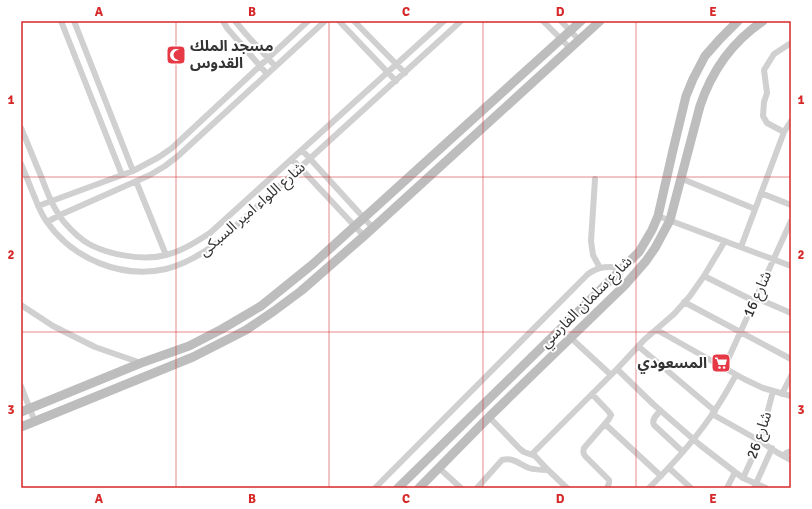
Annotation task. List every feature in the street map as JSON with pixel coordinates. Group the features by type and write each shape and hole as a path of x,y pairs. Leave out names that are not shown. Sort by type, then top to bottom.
{"street":[{"path":"61,21 122,175"},
{"path":"74,21 133,171"},
{"path":"223,21 227,28 267,74"},
{"path":"235,21 275,66"},
{"path":"38,206 133,171 153,161 172,148 308,21"},
{"path":"46,222 150,175 165,166 178,156 325,21"},
{"path":"339,21 396,81"},
{"path":"354,21 405,73"},
{"name":"شارع اللواء امير السبكى","path":"21,128 51,202 64,222 80,237 89,244 101,249 126,256 153,257 166,255 186,248 210,234 444,21"},
{"name":"شارع اللواء امير السبكى","path":"21,164 46,222 55,233 76,251 100,264 120,269 154,271 166,268 193,258 217,243 461,21"},
{"path":"543,21 570,48"},
{"path":"561,21 579,40"},
{"path":"25,410 141,363 189,346 261,306 313,264 581,21"},
{"path":"21,427 194,357 246,330 274,311 301,292 373,228 600,21"},
{"name":"شارع سلمان الفارسي","path":"398,488 639,252 646,242 658,216 684,104 693,79 705,56 720,38 738,21"},
{"name":"شارع سلمان الفارسي","path":"419,488 489,417 572,338 636,274 655,248 670,220 700,106 712,77 729,52 739,41 763,21"},
{"path":"784,132 767,123 763,116 764,102 767,93 764,70 774,54 791,43"},
{"path":"741,247 784,132 791,121"},
{"path":"302,150 373,228"},
{"path":"292,159 364,236"},
{"path":"680,178 755,209"},
{"path":"595,179 591,241 593,255 600,268"},
{"path":"136,181 166,255"},
{"path":"761,193 791,205"},
{"path":"658,216 791,266"},
{"name":"شارع 16","path":"724,368 791,220"},
{"path":"532,454 644,340 674,314 704,276 725,241"},
{"path":"375,488 588,274 593,270 607,266 623,268"},
{"path":"704,276 755,299 791,313"},
{"path":"684,302 791,359"},
{"path":"21,305 53,326 88,344 141,363"},
{"path":"657,330 736,375 763,388 791,396"},
{"path":"572,338 611,375"},
{"path":"638,346 714,413 791,460"},
{"path":"617,369 660,411 693,439 743,478 755,486 766,488"},
{"path":"649,488 683,452 714,413 736,375"},
{"path":"782,394 791,376"},
{"path":"21,386 25,410 35,422"},
{"name":"شارع 26","path":"743,478 760,441 773,391"},
{"path":"592,394 610,415 609,419 583,451 586,457 608,480 609,483 607,488"},
{"path":"660,411 653,420 654,425 683,452"},
{"path":"489,417 520,449 539,459 567,488"},
{"path":"605,424 661,476"},
{"path":"755,486 772,448"},
{"path":"784,456 786,453 791,451"},
{"path":"477,488 502,460 508,459 530,468 548,470"},
{"path":"439,468 461,488"},
{"path":"669,468 691,488"},
{"name":"شارع 26","path":"727,488 735,472"}],"place":[{"name":"مسجد الملك القدوس","path":"176,55"},
{"name":"المسعودي","path":"721,363"}]}
